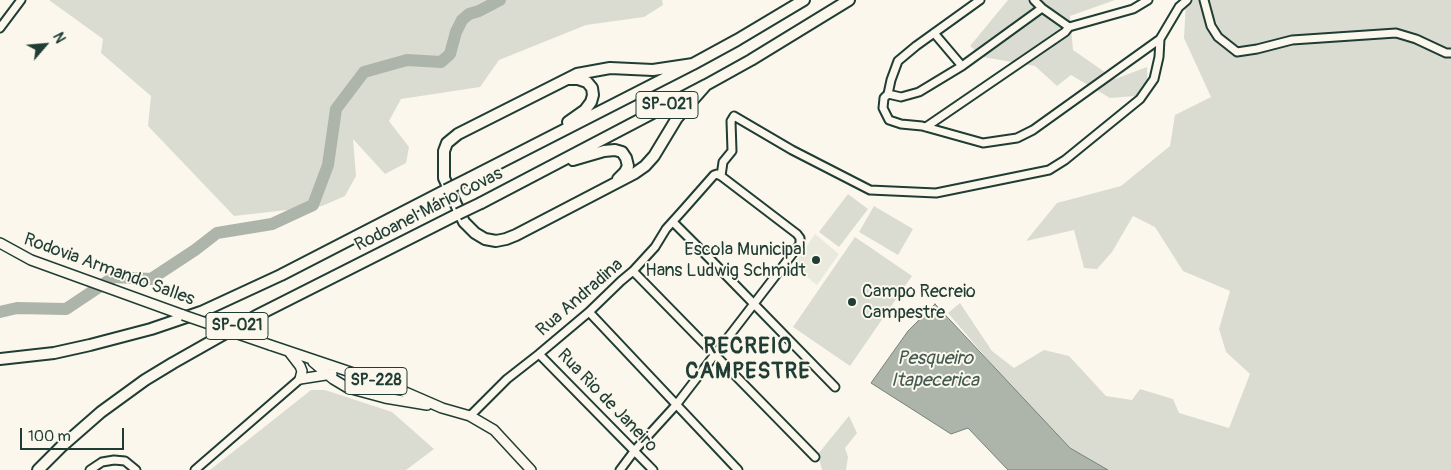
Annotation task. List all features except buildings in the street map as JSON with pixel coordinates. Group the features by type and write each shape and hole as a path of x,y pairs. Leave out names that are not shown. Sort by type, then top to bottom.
{"highway":[{"name":"Rodoanel Mário Covas","path":"0,359 90,346 151,329 201,312 280,275 692,64 804,0"},
{"name":"Rodoanel Mário Covas","path":"38,470 87,424 130,390 166,367 256,316 550,167 706,85 849,0"},
{"path":"692,64 653,70 610,68 578,74 458,134 447,143 444,151 444,178 464,222 474,233 485,239 496,241 516,235 635,173 654,156 677,118 706,85"},
{"path":"546,139 585,110 591,102 592,88 587,82 578,79 566,79"},
{"path":"550,167 604,150 622,152 628,166 612,186"}],"main road":[{"name":"Rodovia Armando Salles","path":"0,243 40,263 175,312 389,385 442,408 470,416 494,430 531,470"},
{"path":"288,351 300,366 302,371 300,379"},
{"path":"306,357 348,388 385,398 442,408"},
{"path":"306,357 311,366 310,371"},
{"path":"300,379 319,367 325,366 346,371"},
{"path":"300,379 346,371"}],"street":[{"path":"0,28 21,0"},
{"path":"980,0 898,61 888,94 884,98 883,108 889,120 983,143 1017,138 1033,130 1160,40"},
{"path":"1034,0 1069,27"},
{"path":"926,128 1065,32 1069,27 1133,9 1148,0"},
{"path":"620,470 635,450 676,405 800,244 800,238 797,234 720,176 723,162 732,151 731,121 734,116 792,150 870,190 936,193 1049,170 1065,160 1140,99 1154,79 1160,40 1179,7 1187,0"},
{"path":"1204,0 1211,26 1218,37 1237,52 1292,40 1396,33 1416,39 1446,53 1451,53"},
{"path":"888,94 901,97 919,92 962,66 1042,8"},
{"path":"934,33 962,66"},
{"name":"Rua Andradina","path":"470,416 507,379 540,354 589,312 621,281 634,272 655,247 666,229 714,175 720,176"},
{"path":"673,222 834,388"},
{"path":"634,272 815,457"},
{"path":"589,312 738,470"},
{"name":"Rua Rio de Janeiro","path":"540,354 653,470"},
{"path":"195,470 300,379"},
{"path":"90,470 102,462 114,460 125,462 136,470"}],"shaded area":[{"path":"49,0 662,0 663,5 644,17 586,25 499,60 480,87 401,99 389,121 409,147 406,163 385,174 353,139 356,176 345,196 322,206 234,216 148,126 151,96 101,53 103,39"},
{"path":"1008,0 1115,0 1070,16 1073,50 1115,79 1147,67 1148,95 1110,98 1071,75 1057,86 1035,66 983,57 970,46"},
{"path":"1184,0 1451,0 1451,470 1097,470 1028,415 1012,388 948,313 960,303 992,351 1014,368 1044,350 1069,356 1106,396 1132,400 1140,389 1173,399 1179,413 1229,428 1250,374 1226,352 1219,329 1230,291 1183,271 1155,227 1133,216 1112,252 1097,269 1084,268 1074,230 1026,241 1057,203 1121,186 1170,146 1175,115 1211,97 1184,38 1186,1"},
{"path":"848,194 868,209 839,247 819,232"},
{"path":"874,206 913,229 898,255 859,232"},
{"name":"Escola Municipal Hans Ludwig Schmidt","path":"815,234 839,254 817,285 793,266"},
{"name":"Campo Recreio Campestre","path":"855,237 912,276 850,366 793,327"},
{"path":"311,390 325,390 392,412 434,449 406,470 210,470"},
{"path":"849,416 857,433 845,448 848,457 846,470 822,470 818,454"}],"water":[{"name":"Pesqueiro Itapecerica","path":"935,304 1070,448 1108,470 1008,470 968,428 951,434 871,383 908,331"}],"waterway":[{"path":"0,312 17,308 66,309 114,277 151,279 217,233 272,224 313,205 328,165 336,109 364,72 407,60 441,62 450,54 456,32 462,20 469,14 500,0"}],"place":[{"name":"Escola Municipal Hans Ludwig Schmidt","path":"816,260"},
{"name":"Campo Recreio Campestre","path":"852,302"}],"district":[{"name":"RECREIO CAMPESTRE","path":"748,360"}]}
